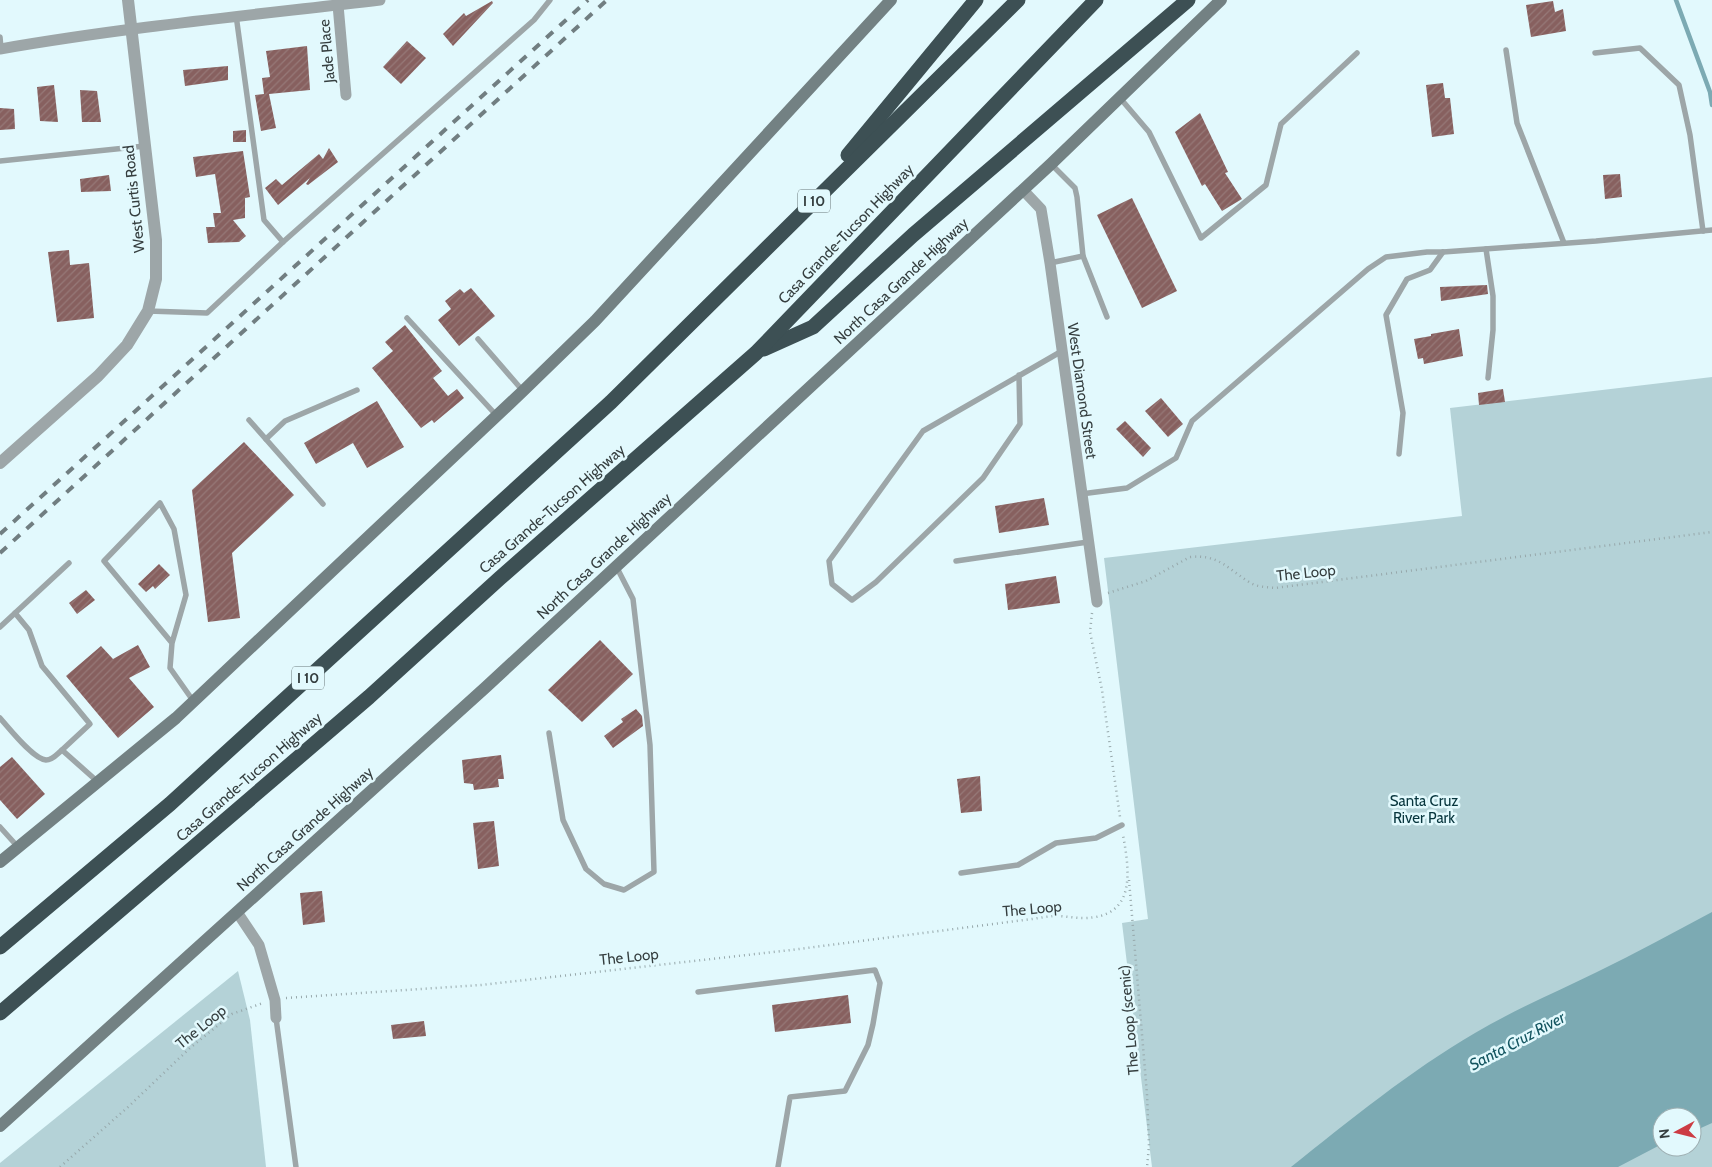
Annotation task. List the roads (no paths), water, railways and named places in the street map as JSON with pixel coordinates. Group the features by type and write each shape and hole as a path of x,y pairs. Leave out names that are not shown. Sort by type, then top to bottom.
{"highway":[{"path":"823,192 835,171 976,0"},
{"name":"I 10","path":"0,947 170,804 611,402 1018,0"},
{"name":"Casa Grande-Tucson Highway","path":"0,1013 369,697 507,572 756,353 1096,0"},
{"path":"756,353 813,328 913,235 1188,0"}],"main road":[{"path":"0,862 194,702 524,391 595,321 891,0"},
{"name":"North Casa Grande Highway","path":"0,1126 486,687 1051,164 1221,0"}],"street":[{"name":"West Curtis Road","path":"0,463 98,376 127,345 148,311 156,279 156,240 128,0"},
{"path":"0,45 236,15 380,0"},
{"name":"Jade Place","path":"338,5 346,95"},
{"name":"West Diamond Street","path":"1022,190 1041,209 1097,602"},
{"path":"237,912 259,945 275,1000 276,1018"}],"lane":[{"path":"148,311 207,313 283,242 534,20 550,0"},
{"path":"236,15 264,220 283,242"},
{"path":"1595,53 1640,48 1679,85 1690,135 1702,231"},
{"path":"1506,50 1517,123 1564,243"},
{"path":"1120,98 1149,132 1201,238 1266,186 1281,124 1357,53"},
{"path":"0,161 145,146"},
{"path":"1051,164 1075,188 1083,256 1107,317"},
{"path":"1081,494 1127,488 1176,458 1192,421 1368,269 1386,257 1427,252 1564,243 1712,230"},
{"path":"1486,249 1493,296 1493,330 1488,378"},
{"path":"1399,454 1403,413 1386,315 1407,279 1430,270 1443,252"},
{"path":"1050,263 1083,256"},
{"path":"407,318 497,416"},
{"path":"478,339 524,391"},
{"path":"1019,375 1020,424 984,478 876,582 852,600 832,584 829,561 923,431 1019,375 1062,351"},
{"path":"266,439 285,421 357,390"},
{"path":"249,420 323,504"},
{"path":"172,643 104,561 160,504 174,529 186,595 172,643 170,668 194,702"},
{"path":"956,561 1088,542"},
{"path":"0,627 69,564"},
{"path":"549,733 563,820 586,869 604,884 624,890 654,872 650,746 634,609 632,599 616,566"},
{"path":"0,718 34,754 45,760 52,759 90,724 42,666 29,630 15,613"},
{"path":"62,750 98,782"},
{"path":"961,873 1018,865 1056,843 1096,838 1122,825"},
{"path":"0,827 18,847"},
{"path":"698,992 875,970 880,983 868,1045 845,1091 790,1097 778,1167"},
{"path":"276,1018 296,1167"}],"water":[{"name":"Santa Cruz River","path":"1712,912 1712,1123 1702,1128 1702,1107 1652,1107 1652,1149 1618,1167 1291,1167 1427,1063 1475,1033 1520,1009"}],"waterway":[{"path":"1676,0 1710,92 1712,105"}],"railway":[{"path":"0,534 588,0"},
{"path":"0,553 607,0"}],"park label":[{"name":"Santa Cruz River Park","path":"1424,810"}]}
